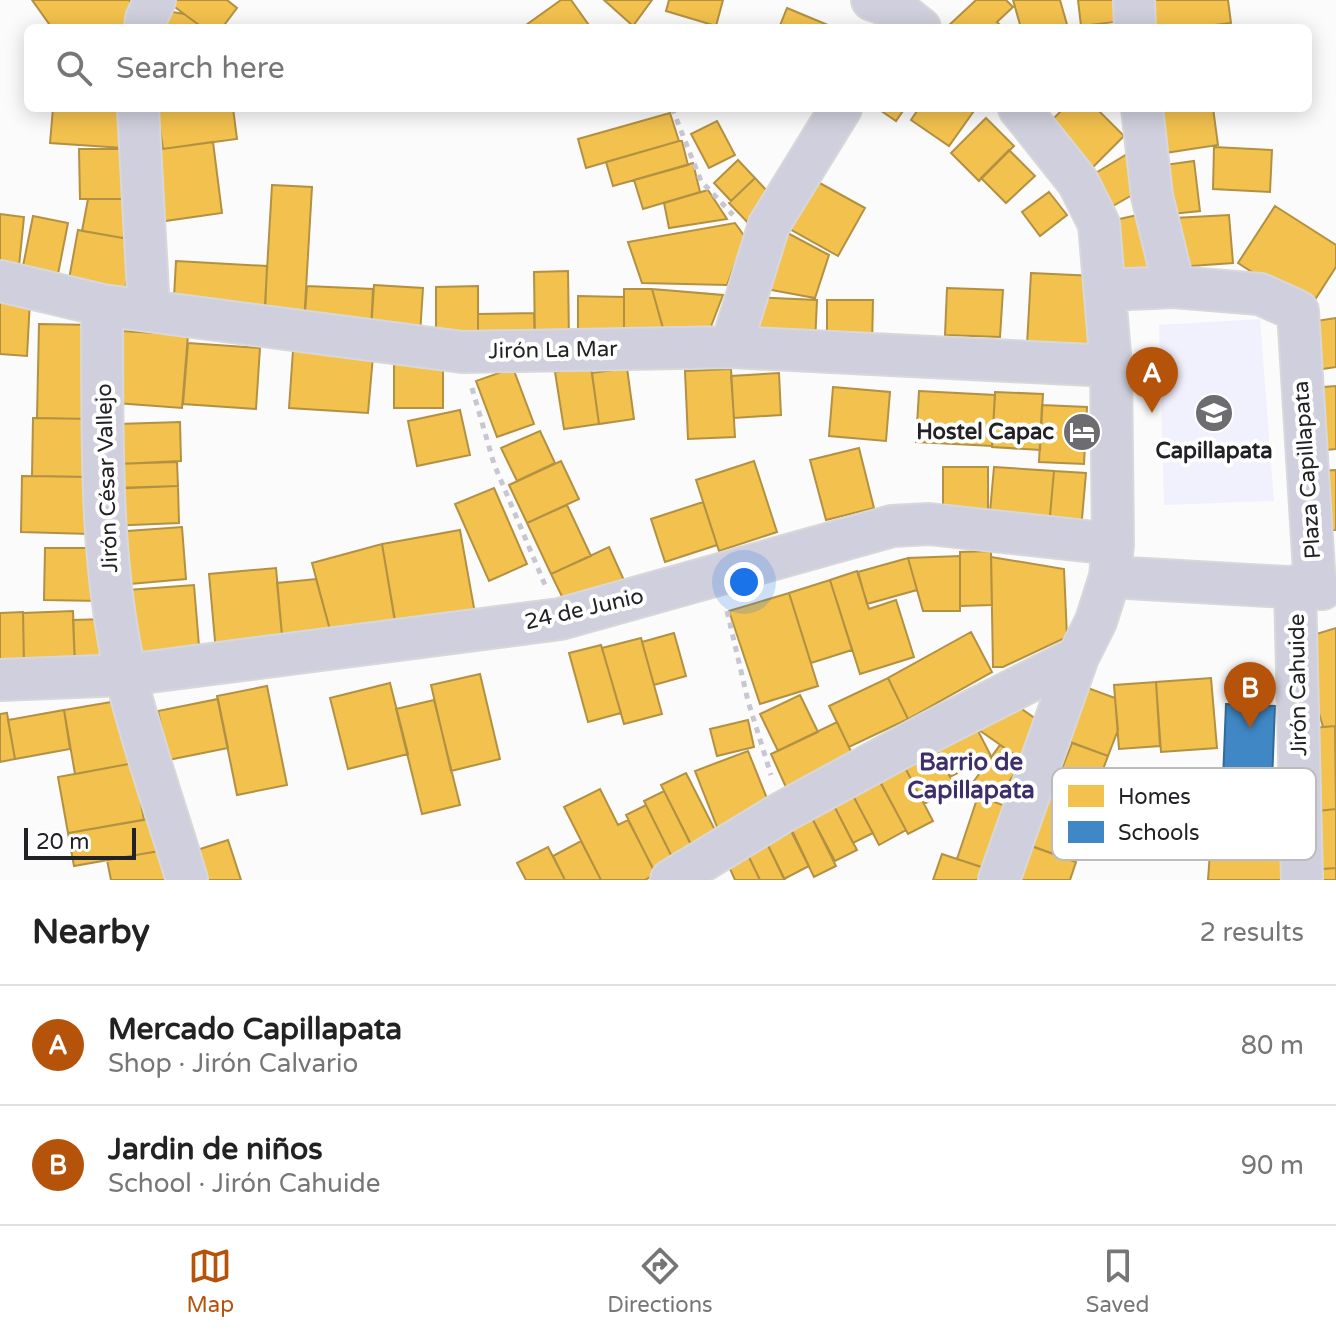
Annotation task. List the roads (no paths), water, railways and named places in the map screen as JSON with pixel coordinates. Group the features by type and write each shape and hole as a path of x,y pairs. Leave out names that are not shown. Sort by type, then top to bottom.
{"street":[{"path":"145,24 155,0"},
{"path":"1134,0 1135,24"},
{"path":"138,112 149,311"},
{"path":"731,347 769,225 839,112"},
{"path":"999,880 1078,657 1096,621 1112,560 1111,366 1099,224 1078,182 1022,112"},
{"path":"1142,112 1152,196 1174,287"},
{"name":"Jirón La Mar","path":"0,281 102,305 462,352 731,347 1111,366"},
{"name":"Plaza Capillapata","path":"1106,290 1174,287 1260,294 1298,311 1321,454 1315,589 1112,560"},
{"name":"Jirón César Vallejo","path":"102,305 105,532 126,675 187,880"},
{"name":"24 de Junio","path":"0,680 126,675 560,619 908,524 929,524 1112,560"},
{"name":"Jirón Cahuide","path":"1307,768 1315,589"},
{"path":"671,880 783,812 1078,657"},
{"name":"Jirón Cahuide","path":"1302,880 1303,860"}],"place":[{"name":"Mercado Capillapata","path":"1152,413"},
{"name":"Capillapata","path":"1214,413"},
{"name":"Hostel Capac","path":"1082,432"},
{"name":"Jardin de niños","path":"1250,728"}],"district":[{"name":"Barrio de Capillapata","path":"971,776"}]}
